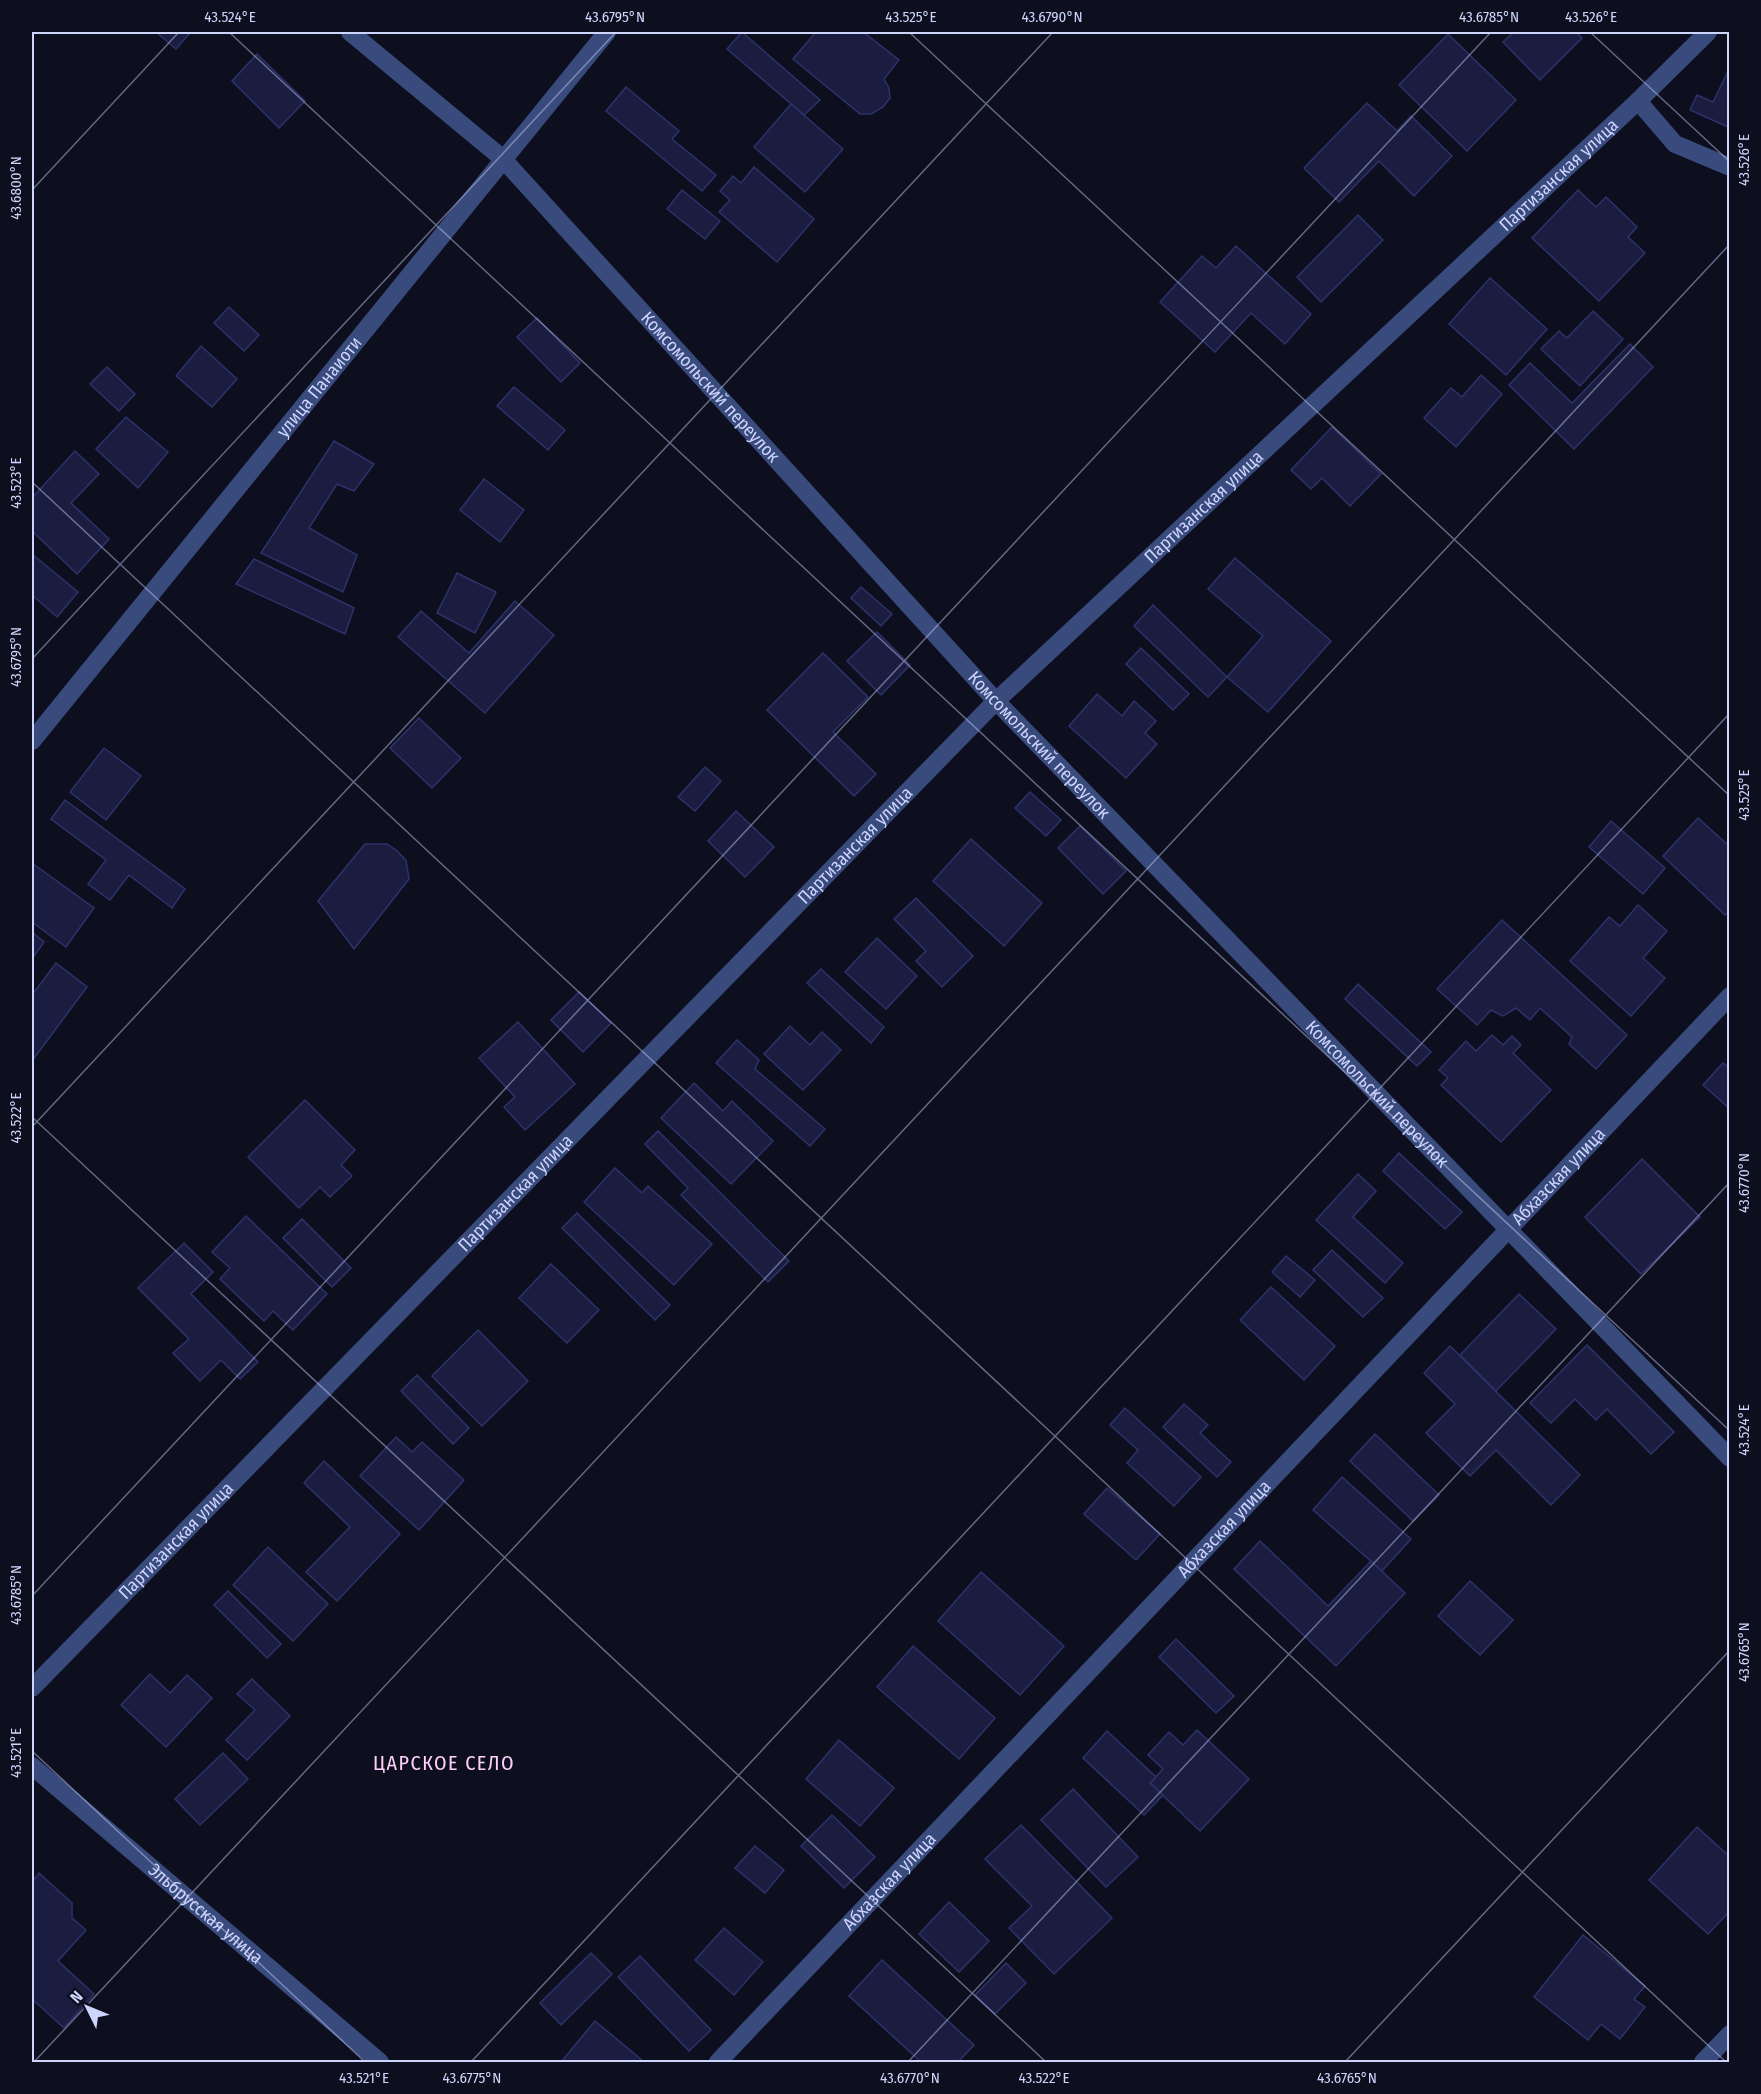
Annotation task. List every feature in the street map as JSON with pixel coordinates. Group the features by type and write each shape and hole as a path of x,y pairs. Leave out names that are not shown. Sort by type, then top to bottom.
{"street":[{"name":"Комсомольский переулок","path":"350,32 502,158 996,701 1730,1458"},
{"name":"улица Панаиоти","path":"32,741 502,158 607,32"},
{"name":"Партизанская улица","path":"32,1688 996,701 1708,32"},
{"path":"1638,100 1675,144 1730,167"},
{"name":"Абхазская улица","path":"718,2062 1730,996"},
{"name":"Эльбрусская улица","path":"32,1766 380,2062"},
{"path":"1702,2062 1730,2034"}],"building":[{"path":"156,32 188,32 190,33 176,49"},
{"path":"742,32 820,100 804,115 727,49"},
{"path":"816,32 863,32 899,60 884,79 889,88 890,98 883,107 871,114 860,114 793,59"},
{"path":"1514,32 1576,32 1582,38 1540,80 1503,42"},
{"path":"1448,34 1516,100 1467,151 1399,85"},
{"path":"257,54 305,101 279,128 232,81"},
{"path":"1730,67 1730,128 1690,110 1697,95 1713,102"},
{"path":"626,87 679,131 672,139 716,175 702,191 606,111"},
{"path":"1367,103 1397,131 1411,116 1452,156 1414,196 1379,161 1339,202 1304,168"},
{"path":"791,104 843,149 805,192 754,147"},
{"path":"754,167 814,219 777,262 719,212 730,200 720,191 733,176 741,183"},
{"path":"682,190 720,221 705,239 667,209"},
{"path":"1578,190 1596,207 1606,197 1637,227 1628,237 1645,253 1599,301 1532,238"},
{"path":"1358,215 1383,240 1321,302 1297,277"},
{"path":"1236,246 1311,314 1285,344 1251,313 1215,352 1160,302 1202,256 1216,268"},
{"path":"1490,278 1547,329 1506,375 1449,324"},
{"path":"229,307 259,335 244,351 214,323"},
{"path":"1593,311 1623,339 1580,386 1541,349 1559,331 1567,338"},
{"path":"537,318 580,363 561,382 517,337"},
{"path":"1630,344 1653,367 1574,449 1509,385 1530,363 1572,403"},
{"path":"201,346 237,379 212,407 176,376"},
{"path":"107,367 135,394 119,411 90,384"},
{"path":"1481,375 1502,394 1456,447 1424,418 1451,388 1462,397"},
{"path":"514,387 565,430 548,450 497,406"},
{"path":"126,417 168,452 138,488 96,449"},
{"path":"1332,427 1381,474 1350,506 1322,478 1311,489 1291,470"},
{"path":"334,441 374,464 354,491 337,484 309,528 357,555 343,592 261,553"},
{"path":"75,451 99,474 71,503 109,539 77,574 32,531 32,498"},
{"path":"484,479 524,510 500,542 460,510"},
{"path":"32,554 78,592 57,617 32,595"},
{"path":"1235,558 1331,641 1268,712 1227,677 1263,636 1208,589"},
{"path":"254,559 354,608 345,634 236,584"},
{"path":"457,573 496,592 475,633 437,613"},
{"path":"861,587 892,614 881,626 851,598"},
{"path":"515,601 554,635 485,713 398,637 421,611 469,653"},
{"path":"1153,605 1227,677 1208,697 1134,626"},
{"path":"877,632 910,665 881,695 847,661"},
{"path":"1141,648 1189,694 1173,710 1126,664"},
{"path":"823,653 868,697 833,732 876,774 854,796 767,710"},
{"path":"1097,694 1122,716 1134,701 1156,721 1145,733 1157,744 1126,778 1069,726"},
{"path":"419,718 461,758 432,788 390,748"},
{"path":"104,748 141,776 106,820 70,792"},
{"path":"705,767 721,781 695,811 678,797"},
{"path":"1030,792 1061,820 1046,836 1015,808"},
{"path":"65,800 185,889 172,908 129,875 110,900 88,884 106,860 51,819"},
{"path":"736,811 774,847 745,877 708,841"},
{"path":"1698,818 1728,845 1730,843 1730,910 1725,915 1663,856"},
{"path":"1611,821 1665,868 1643,894 1589,847"},
{"path":"1080,826 1126,871 1103,894 1058,848"},
{"path":"971,839 1042,903 1004,946 933,881"},
{"path":"365,844 387,844 396,850 406,860 409,879 354,949 318,901"},
{"path":"32,863 94,908 66,947 32,922"},
{"path":"916,898 973,956 942,987 916,961 926,951 894,919"},
{"path":"1638,905 1667,931 1643,958 1665,978 1631,1016 1570,961 1609,917 1620,926"},
{"path":"1502,920 1627,1035 1596,1069 1569,1044 1572,1037 1540,1008 1530,1020 1516,1008 1503,1016 1491,1010 1477,1025 1437,989"},
{"path":"32,932 44,942 32,959"},
{"path":"877,938 917,976 886,1009 845,972"},
{"path":"56,963 87,987 32,1061 32,995"},
{"path":"821,969 884,1027 871,1043 807,983"},
{"path":"1358,984 1431,1052 1417,1066 1345,999"},
{"path":"579,992 611,1023 583,1052 551,1020"},
{"path":"518,1022 575,1084 525,1130 504,1107 515,1097 479,1058"},
{"path":"790,1026 810,1045 822,1032 841,1050 803,1090 764,1054"},
{"path":"1492,1035 1503,1045 1512,1036 1521,1045 1513,1053 1551,1090 1501,1142 1441,1085 1448,1078 1439,1070 1466,1041 1476,1051"},
{"path":"737,1040 759,1060 755,1069 825,1129 810,1146 716,1063"},
{"path":"1723,1063 1730,1068 1730,1109 1703,1085"},
{"path":"694,1083 723,1111 732,1101 773,1141 731,1184 661,1118"},
{"path":"305,1100 355,1150 341,1165 352,1176 330,1197 320,1187 299,1208 248,1157"},
{"path":"658,1131 789,1261 768,1282 681,1195 688,1188 645,1144"},
{"path":"1399,1153 1462,1212 1445,1229 1383,1171"},
{"path":"1642,1159 1700,1217 1641,1274 1585,1217"},
{"path":"615,1168 642,1193 648,1186 712,1244 674,1285 584,1202"},
{"path":"1358,1174 1376,1191 1353,1217 1403,1263 1385,1283 1316,1220"},
{"path":"577,1213 670,1305 655,1320 562,1228"},
{"path":"246,1216 327,1294 293,1330 273,1311 264,1321 220,1279 230,1268 212,1252"},
{"path":"302,1219 351,1268 332,1287 283,1238"},
{"path":"184,1243 213,1272 191,1294 258,1362 240,1379 221,1360 200,1381 173,1353 189,1339 138,1288"},
{"path":"1332,1250 1383,1298 1363,1317 1313,1270"},
{"path":"1286,1256 1315,1280 1300,1297 1272,1272"},
{"path":"551,1264 599,1310 567,1343 519,1298"},
{"path":"1271,1287 1335,1346 1304,1380 1240,1320"},
{"path":"1519,1294 1556,1329 1496,1391 1460,1355"},
{"path":"478,1330 528,1381 482,1426 432,1376"},
{"path":"1587,1345 1674,1432 1651,1454 1607,1409 1596,1420 1575,1399 1551,1423 1530,1403"},
{"path":"1450,1346 1580,1475 1551,1505 1496,1450 1470,1476 1426,1433 1455,1404 1424,1373"},
{"path":"417,1375 469,1428 453,1444 401,1391"},
{"path":"1184,1404 1208,1425 1200,1433 1231,1462 1217,1477 1163,1427"},
{"path":"1125,1408 1201,1477 1174,1506 1127,1463 1138,1450 1110,1425"},
{"path":"1375,1434 1439,1495 1413,1521 1350,1461"},
{"path":"396,1437 412,1452 422,1442 464,1480 419,1530 360,1476"},
{"path":"324,1461 400,1534 337,1601 306,1572 350,1527 304,1483"},
{"path":"1342,1477 1411,1539 1382,1571 1313,1510"},
{"path":"1107,1488 1160,1534 1136,1560 1084,1514"},
{"path":"1260,1541 1328,1606 1371,1561 1405,1593 1336,1666 1234,1569"},
{"path":"268,1547 328,1604 293,1641 233,1585"},
{"path":"981,1572 1064,1646 1020,1695 938,1621"},
{"path":"1470,1581 1513,1620 1480,1655 1438,1616"},
{"path":"228,1591 281,1644 267,1658 214,1605"},
{"path":"1176,1639 1234,1696 1216,1713 1159,1657"},
{"path":"913,1646 995,1718 959,1759 877,1687"},
{"path":"150,1674 170,1693 187,1675 212,1698 166,1747 121,1705"},
{"path":"252,1679 290,1716 247,1760 226,1740 255,1710 237,1694"},
{"path":"1197,1730 1249,1779 1200,1831 1150,1783 1163,1769 1148,1755 1169,1732 1183,1745"},
{"path":"1107,1731 1156,1777 1150,1783 1163,1795 1144,1815 1083,1758"},
{"path":"839,1740 894,1788 860,1826 806,1779"},
{"path":"223,1753 248,1779 200,1825 175,1799"},
{"path":"1073,1789 1138,1857 1106,1887 1041,1820"},
{"path":"832,1815 875,1857 844,1888 801,1846"},
{"path":"1021,1825 1112,1918 1054,1974 1009,1928 1032,1906 985,1859"},
{"path":"1697,1827 1730,1857 1730,1911 1708,1934 1649,1880"},
{"path":"755,1846 784,1870 765,1893 735,1868"},
{"path":"39,1873 72,1903 72,1918 86,1930 58,1961 94,1994 64,2028 32,1999 32,1882"},
{"path":"949,1902 989,1941 959,1972 919,1934"},
{"path":"724,1928 763,1962 734,1995 695,1960"},
{"path":"1583,1935 1645,1986 1634,1999 1645,2007 1620,2039 1601,2024 1588,2040 1534,1997"},
{"path":"591,1953 612,1974 561,2025 540,2003"},
{"path":"640,1956 711,2030 689,2051 618,1977"},
{"path":"882,1960 974,2045 958,2062 921,2062 849,1996"},
{"path":"1006,1963 1026,1983 995,2014 975,1995"},
{"path":"595,2021 643,2061 561,2062"}],"district":[{"name":"ЦАРСКОЕ СЕЛО","path":"444,1763"}]}
